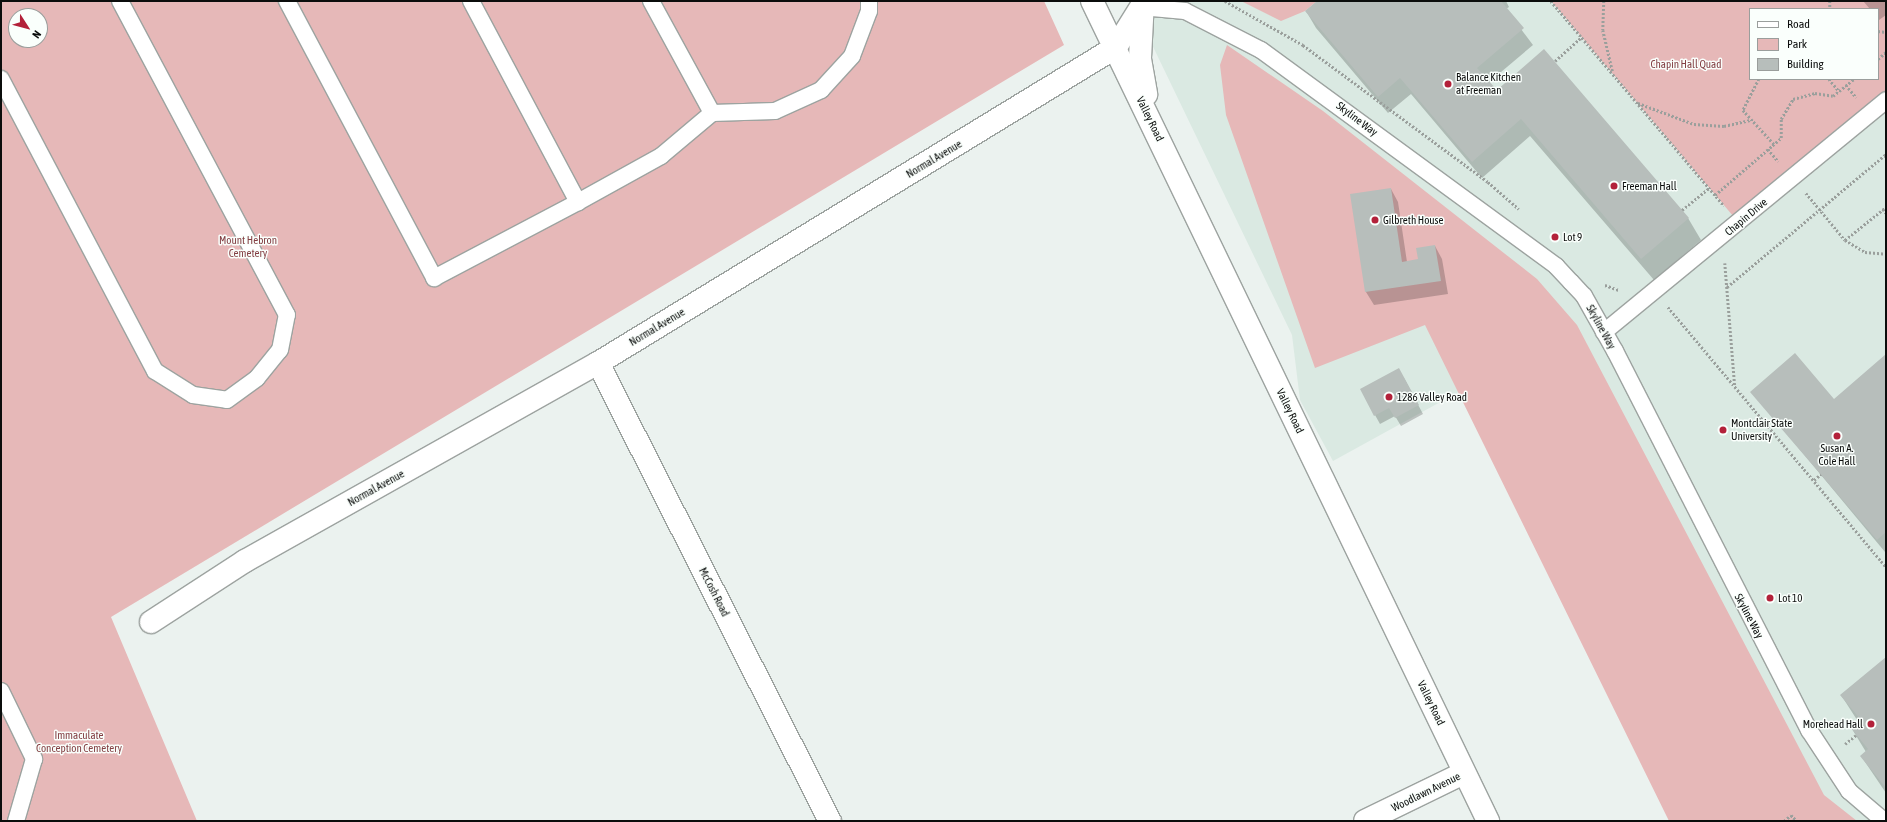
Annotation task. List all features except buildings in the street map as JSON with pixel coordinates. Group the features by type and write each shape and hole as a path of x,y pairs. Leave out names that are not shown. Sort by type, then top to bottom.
{"street":[{"name":"Valley Road","path":"1092,1 1488,821"},
{"name":"Normal Avenue","path":"151,622 245,561 598,363 1116,48 1142,4"},
{"path":"1142,4 1140,58 1149,117"},
{"name":"McCosh Road","path":"598,363 830,821"},
{"name":"Woodlawn Avenue","path":"1365,821 1464,773"}],"lane":[{"path":"1,80 155,371 193,395 227,400 257,378 280,350 287,315 120,1"},
{"path":"287,1 434,278 578,202 661,156 712,113 775,111 821,90 852,56 869,11 869,1"},
{"path":"471,1 578,202"},
{"path":"651,1 712,113"},
{"name":"Skyline Way","path":"1142,4 1185,11 1215,23 1300,76 1556,266 1584,296 1809,730 1849,791 1884,821"},
{"name":"Chapin Drive","path":"1604,332 1715,243 1792,177 1886,100"},
{"path":"1,691 34,759 16,821"}],"path":[{"path":"1225,1 1303,45 1488,182 1525,214"},
{"path":"1551,1 1728,210"},
{"path":"1604,1 1603,30 1613,74"},
{"path":"1555,61 1582,37"},
{"path":"1758,80 1743,110 1774,144"},
{"path":"1830,80 1839,91"},
{"path":"1715,195 1781,138 1786,106 1793,99 1815,93 1833,96 1853,80"},
{"path":"1637,102 1668,117 1694,124 1724,126 1751,120"},
{"path":"1768,149 1845,240 1865,252 1886,254"},
{"path":"1727,287 1886,154"},
{"path":"1682,210 1709,188"},
{"path":"1845,240 1886,207"},
{"path":"1883,209 1886,213"},
{"path":"1715,243 1724,254 1735,386"},
{"path":"1597,281 1624,291"},
{"path":"1655,290 1886,567"},
{"path":"1814,480 1820,474"},
{"path":"1784,821 1791,815 1797,821"}],"shaded area":[{"name":"Montclair State University","path":"1131,1 1886,1 1886,821 1739,821 1524,356 1333,461 1300,400 1292,335"}],"green space":[{"name":"Mount Hebron Cemetery","path":"1,1 1044,1 1064,45 111,617 197,821 1,821"},
{"path":"1241,1 1317,1 1305,11 1281,21"},
{"name":"Chapin Hall Quad","path":"1551,1 1886,1 1886,100 1739,223"},
{"path":"1227,45 1323,111 1537,279 1577,325 1824,795 1857,821 1669,821 1425,325 1315,368 1226,115 1220,65"}],"place":[{"name":"Balance Kitchen at Freeman","path":"1448,84"},
{"name":"Freeman Hall","path":"1614,186"},
{"name":"Gilbreth House","path":"1375,220"},
{"name":"Lot 9","path":"1555,237"},
{"name":"1286 Valley Road","path":"1389,397"},
{"name":"Montclair State University","path":"1723,430"},
{"name":"Susan A. Cole Hall","path":"1837,436"},
{"name":"Lot 10","path":"1770,598"},
{"name":"Morehead Hall","path":"1871,724"}],"park label":[{"name":"Immaculate Conception Cemetery","path":"79,742"}]}
